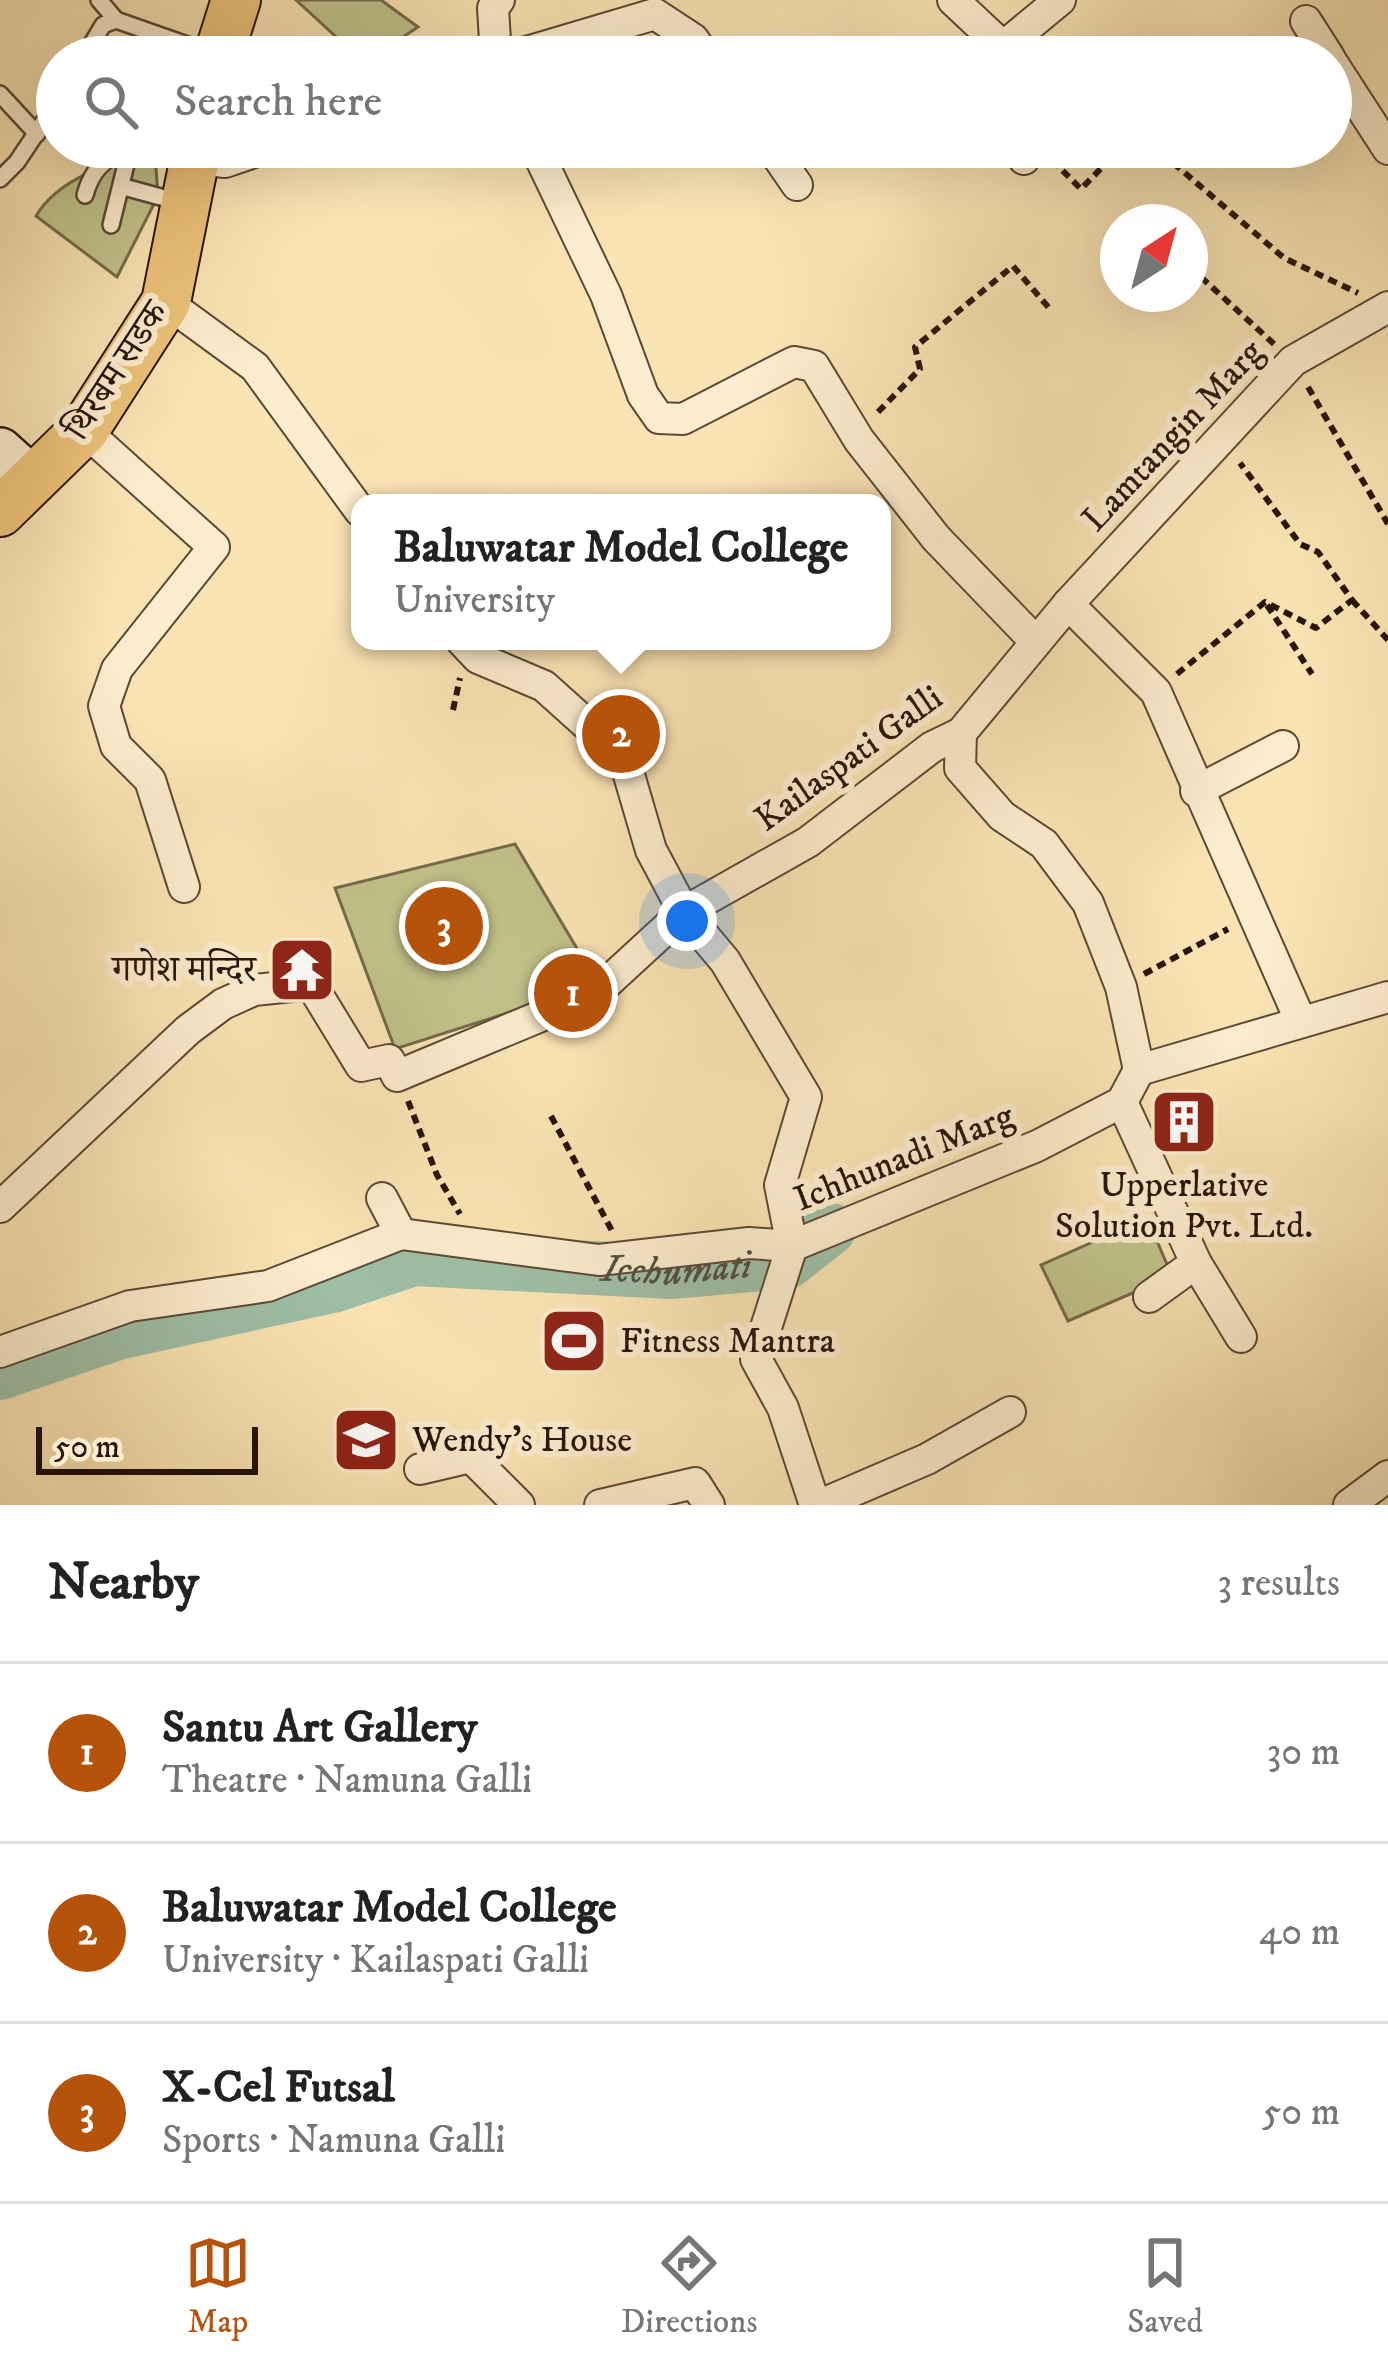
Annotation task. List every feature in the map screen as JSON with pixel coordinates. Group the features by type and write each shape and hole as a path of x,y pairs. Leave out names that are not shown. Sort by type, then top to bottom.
{"main road":[{"path":"224,36 236,0"},
{"name":"थिरबम सडक","path":"10,481 84,430 166,302 192,170"}],"street":[{"path":"495,36 493,8 499,0"},
{"path":"952,0 987,36"},
{"path":"1020,36 1060,0"},
{"path":"581,36 655,14 688,36"},
{"path":"1306,21 1315,36"},
{"path":"1352,93 1388,149"},
{"path":"545,168 606,295 643,395 659,418 683,418 794,362 822,375 859,440 936,538 1036,642"},
{"path":"786,168 797,184"},
{"path":"166,302 255,367 351,499"},
{"name":"Lamtangin Marg","path":"1036,642 1293,361 1378,302"},
{"path":"84,430 214,547 117,670 104,706 116,746 150,780 184,887"},
{"path":"1068,604 1156,692 1196,790 1257,913 1300,1022"},
{"name":"Kailaspati Galli","path":"397,1076 596,994 684,912 808,842 932,747 961,733 1036,642"},
{"path":"470,650 478,658 544,686 624,758 651,850 684,912 725,961 806,1097 780,1185 792,1246 756,1359 783,1408 817,1505 927,1459 1010,1412"},
{"path":"961,733 960,768 1002,815 1044,844 1088,903 1121,987 1139,1070 1122,1102 1196,1263 1241,1337"},
{"path":"1196,790 1283,746"},
{"path":"0,1207 188,1030 254,990 310,984 361,1066 389,1060 397,1076"},
{"path":"1139,1070 1388,997"},
{"name":"Ichhunadi Marg","path":"401,1234 598,1260 749,1244 792,1246 1036,1146 1122,1102"},
{"path":"0,1352 130,1306 268,1286 401,1234 382,1198"},
{"path":"1149,1298 1196,1263"},
{"path":"420,1468 471,1457 519,1505"},
{"path":"1349,1505 1388,1476"},
{"path":"600,1505 694,1484 709,1505"}],"lane":[{"path":"99,0 116,20 161,36"},
{"path":"97,36 103,26 116,20"},
{"path":"0,94 36,132"},
{"path":"0,179 36,136"},
{"path":"85,195 96,168"},
{"path":"112,225 127,168"},
{"path":"124,187 192,170"}],"path":[{"path":"1060,168 1081,188 1101,168"},
{"path":"1179,168 1284,259 1378,302"},
{"path":"859,440 878,410 920,369 915,347 1013,266 1049,308"},
{"path":"1208,283 1293,361 1388,524"},
{"path":"1223,440 1300,544 1318,552 1388,640"},
{"path":"1264,602 1316,628 1352,600"},
{"path":"1264,602 1312,674"},
{"path":"1156,692 1264,602"},
{"path":"1121,987 1257,913"},
{"path":"397,1076 472,1246"},
{"path":"551,1116 624,1256"}],"green space":[{"path":"296,0 381,0 418,27 404,36 335,36"},
{"path":"102,168 156,168 158,196 117,277 36,216 58,191"},
{"path":"515,844 598,984 395,1049 335,888"},
{"path":"1147,1218 1172,1276 1068,1321 1041,1265"}],"waterway":[{"name":"Icchumati","path":"0,1373 121,1332 336,1285 414,1259 671,1272 787,1262 829,1229"}],"place":[{"name":"Baluwatar Model College","path":"621,734"},
{"name":"X-Cel Futsal","path":"444,926"},
{"name":"गणेश मन्दिर","path":"302,970"},
{"name":"Santu Art Gallery","path":"573,993"},
{"name":"Upperlative Solution Pvt. Ltd.","path":"1184,1122"},
{"name":"Fitness Mantra","path":"574,1341"},
{"name":"Wendy's House","path":"366,1440"}]}
